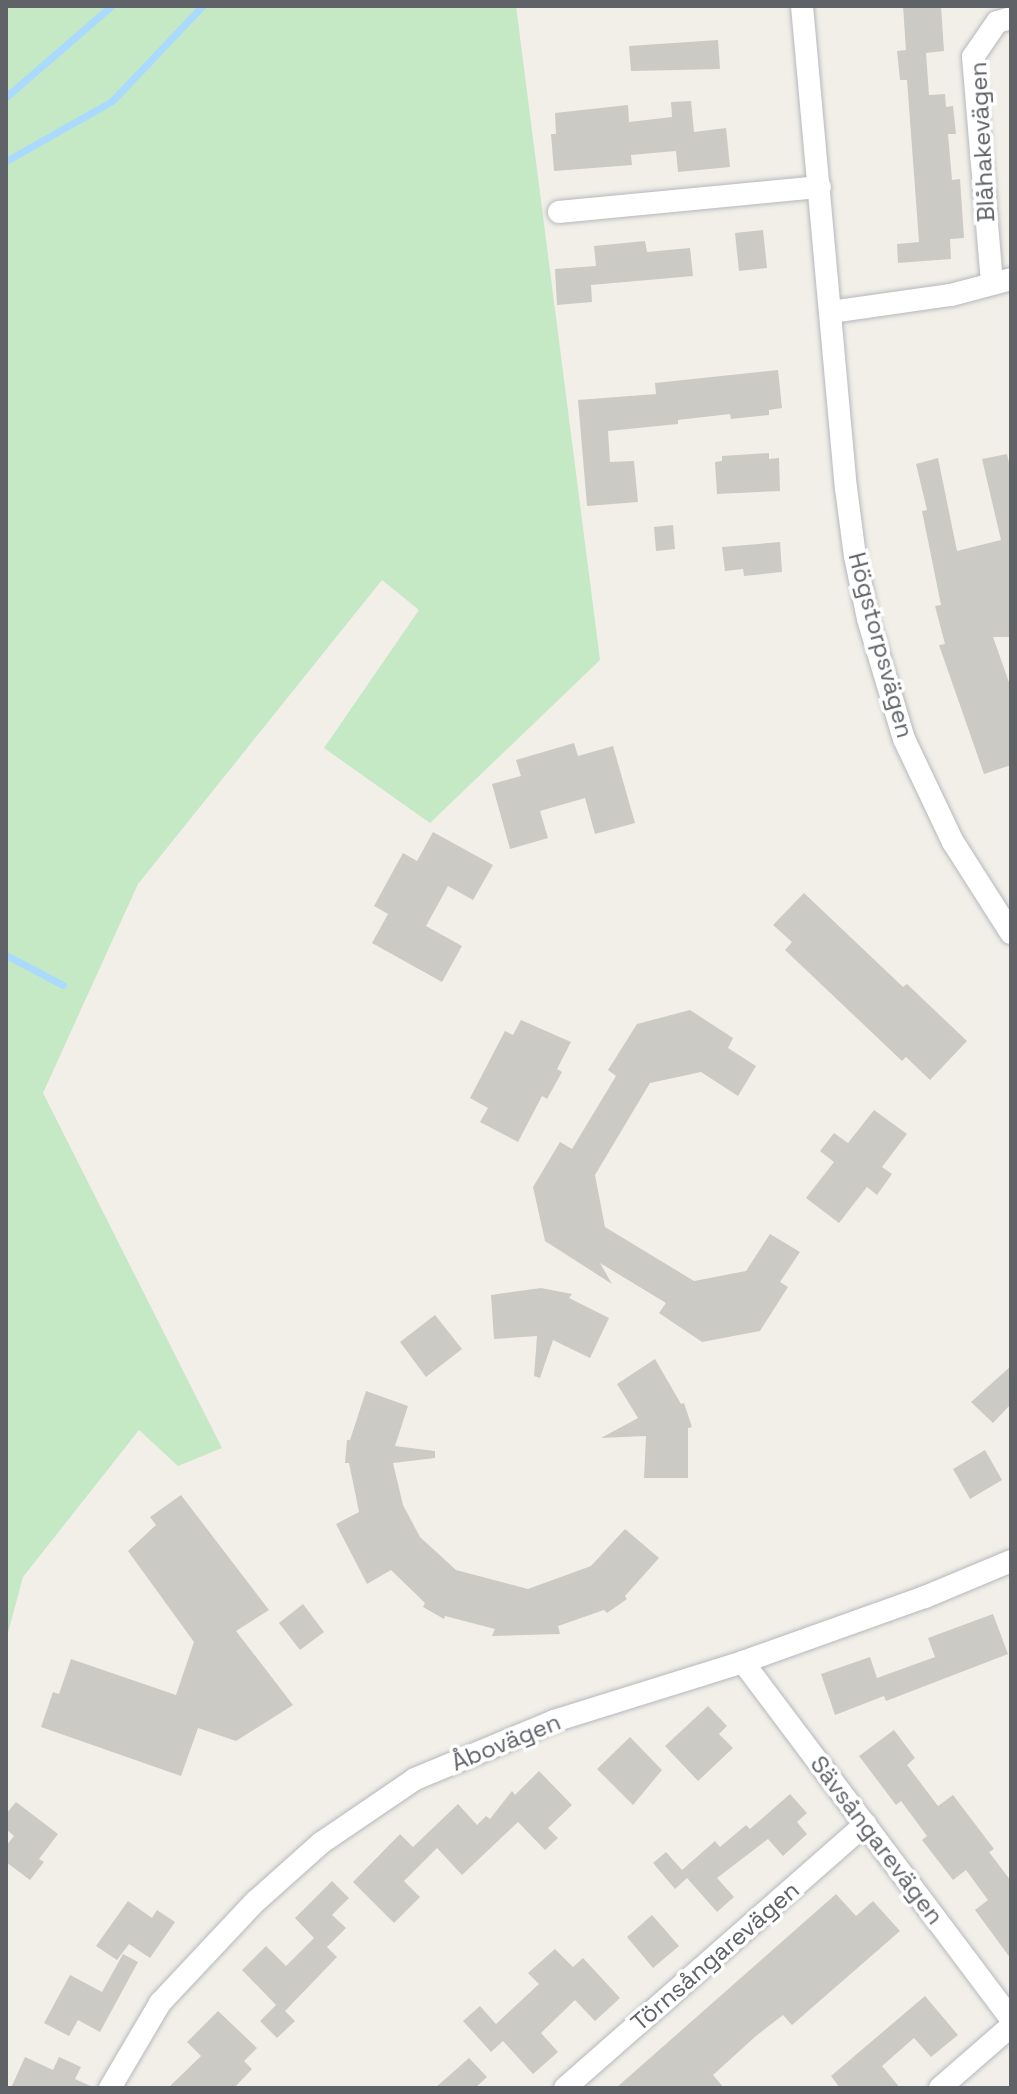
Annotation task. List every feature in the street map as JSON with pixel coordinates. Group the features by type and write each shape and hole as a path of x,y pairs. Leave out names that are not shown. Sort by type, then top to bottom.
{"street":[{"name":"Högstorpsvägen","path":"802,6 846,488 868,619 904,739 953,842 1011,933"},
{"name":"Blåhakevägen","path":"1001,281 973,57 997,22 1011,18"},
{"path":"559,212 820,187"},
{"path":"831,312 951,295 1001,281"},
{"name":"Åbovägen","path":"110,2088 160,2003 222,1934 321,1843 415,1779 554,1721 743,1662 925,1597 1011,1561"},
{"name":"Sävsångarevägen","path":"743,1662 1011,2019"},
{"name":"Törnsångarevägen","path":"565,2088 865,1824"},
{"path":"940,2088 1011,2026"}],"green space":[{"path":"6,6 516,6 600,660 430,823 324,748 419,610 382,580 138,884 43,1093 222,1448 178,1466 139,1430 23,1577 6,1640"}],"building":[{"path":"903,6 941,6 944,51 926,53 929,95 945,94 946,107 953,106 956,134 948,134 952,180 960,179 964,238 950,239 951,259 898,263 897,244 919,242 907,80 900,80 897,51 906,50"},
{"path":"718,40 720,69 631,71 629,46"},
{"path":"691,101 694,132 726,128 730,167 678,172 676,151 631,155 632,165 554,171 551,134 556,134 555,113 628,105 629,122 672,117 671,102"},
{"path":"763,230 767,268 739,271 735,233"},
{"path":"645,241 647,252 690,248 693,276 591,285 592,302 557,305 555,269 596,266 594,246"},
{"path":"778,370 782,408 769,410 769,415 731,419 730,414 678,420 678,424 608,431 610,462 634,461 638,502 587,506 578,400 656,394 655,383"},
{"path":"769,453 769,459 779,458 780,491 717,494 715,462 722,461 722,456"},
{"path":"1007,454 1011,471 1011,637 993,637 1011,688 1011,765 984,774 939,645 945,644 935,606 941,605 922,511 927,510 916,464 938,458 957,551 1001,540 982,459"},
{"path":"673,525 675,549 656,551 654,527"},
{"path":"780,542 782,572 744,576 743,569 725,571 722,547"},
{"path":"574,743 578,756 613,746 635,823 595,834 585,798 540,811 548,838 510,849 492,784 521,776 516,760"},
{"path":"433,832 493,865 473,900 448,886 426,926 462,946 442,982 372,943 388,914 374,906 403,853 417,861"},
{"path":"804,893 903,987 907,984 967,1041 930,1080 906,1057 902,1061 785,950 792,942 773,925"},
{"path":"690,1010 733,1038 728,1048 756,1066 738,1096 701,1072 650,1083 595,1175 605,1227 694,1281 746,1271 770,1234 800,1252 780,1282 788,1287 760,1331 702,1342 659,1313 666,1303 600,1263 612,1284 545,1241 533,1187 560,1142 572,1149 616,1076 608,1070 637,1024"},
{"path":"521,1020 571,1042 557,1069 562,1072 547,1099 542,1096 518,1142 480,1122 488,1108 470,1098 505,1031 513,1035"},
{"path":"874,1110 907,1134 882,1167 892,1174 877,1195 867,1187 839,1223 806,1198 834,1162 820,1151 834,1133 848,1143"},
{"path":"541,1288 572,1294 569,1298 609,1318 590,1358 553,1340 540,1378 534,1376 537,1336 494,1339 491,1295"},
{"path":"435,1315 462,1349 426,1377 400,1342"},
{"path":"655,1359 681,1404 684,1403 692,1427 688,1428 688,1478 644,1478 646,1436 601,1438 638,1418 617,1384"},
{"path":"1011,1366 1011,1404 993,1423 971,1402"},
{"path":"366,1391 408,1406 395,1446 435,1451 435,1458 393,1463 403,1505 420,1537 456,1570 528,1589 591,1566 625,1529 659,1558 625,1596 627,1599 607,1613 604,1610 558,1626 560,1634 492,1636 495,1629 445,1616 444,1619 423,1607 425,1603 391,1570 367,1584 336,1524 359,1512 349,1463 345,1463 347,1440 350,1440"},
{"path":"985,1450 1002,1480 970,1499 953,1469"},
{"path":"181,1495 269,1610 236,1631 293,1705 236,1741 198,1728 181,1776 41,1727 53,1692 59,1694 71,1659 176,1695 194,1642 128,1551 156,1525 150,1517"},
{"path":"303,1604 324,1632 300,1650 279,1623"},
{"path":"993,1614 1008,1654 886,1701 884,1696 835,1715 821,1674 870,1657 877,1678 935,1657 928,1638"},
{"path":"708,1706 727,1726 719,1734 733,1748 698,1781 665,1746"},
{"path":"894,1730 915,1758 907,1765 938,1806 953,1795 994,1849 989,1852 1011,1881 1011,1959 975,1910 988,1900 966,1870 953,1880 922,1840 927,1836 901,1801 896,1805 859,1756"},
{"path":"630,1737 662,1770 633,1805 597,1769"},
{"path":"539,1771 572,1805 548,1828 558,1838 545,1850 518,1822 462,1875 437,1848 404,1881 420,1897 394,1923 353,1882 400,1834 413,1847 458,1804 477,1825 486,1816 490,1819 512,1791 515,1795"},
{"path":"790,1794 807,1813 797,1822 807,1834 783,1856 768,1839 717,1878 734,1897 717,1912 687,1878 675,1889 653,1863 666,1852 682,1870 715,1841 720,1847 746,1825 750,1829"},
{"path":"16,1802 58,1834 39,1859 44,1862 30,1880 6,1862 6,1846 14,1836 6,1829 6,1814"},
{"path":"332,1881 349,1898 332,1915 346,1928 327,1947 337,1957 285,2011 295,2021 277,2038 260,2021 276,2005 242,1970 266,1946 286,1966 314,1938 295,1918"},
{"path":"836,1894 856,1916 873,1901 900,1931 792,2025 783,2015 756,2036 713,2075 724,2088 616,2088"},
{"path":"128,1901 152,1918 157,1910 175,1922 150,1958 129,1944 117,1960 96,1946"},
{"path":"652,1915 679,1946 653,1968 627,1937"},
{"path":"555,1949 573,1967 583,1958 620,1998 595,2021 575,2000 541,2033 558,2052 533,2074 503,2041 491,2052 463,2021 480,2006 496,2024 539,1984 528,1973"},
{"path":"123,1954 138,1962 100,2032 78,2020 69,2036 44,2023 70,1975 102,1992"},
{"path":"925,1996 958,2035 931,2057 914,2038 882,2066 900,2088 840,2088 831,2076"},
{"path":"218,2011 257,2048 244,2061 252,2069 234,2088 168,2088 201,2056 187,2042"},
{"path":"25,2057 53,2070 59,2057 81,2067 75,2079 95,2088 11,2088"},
{"path":"469,2058 487,2077 475,2088 435,2088"}],"waterway":[{"path":"6,97 111,6"},
{"path":"6,161 112,101 202,6"},
{"path":"6,955 63,985"}]}
